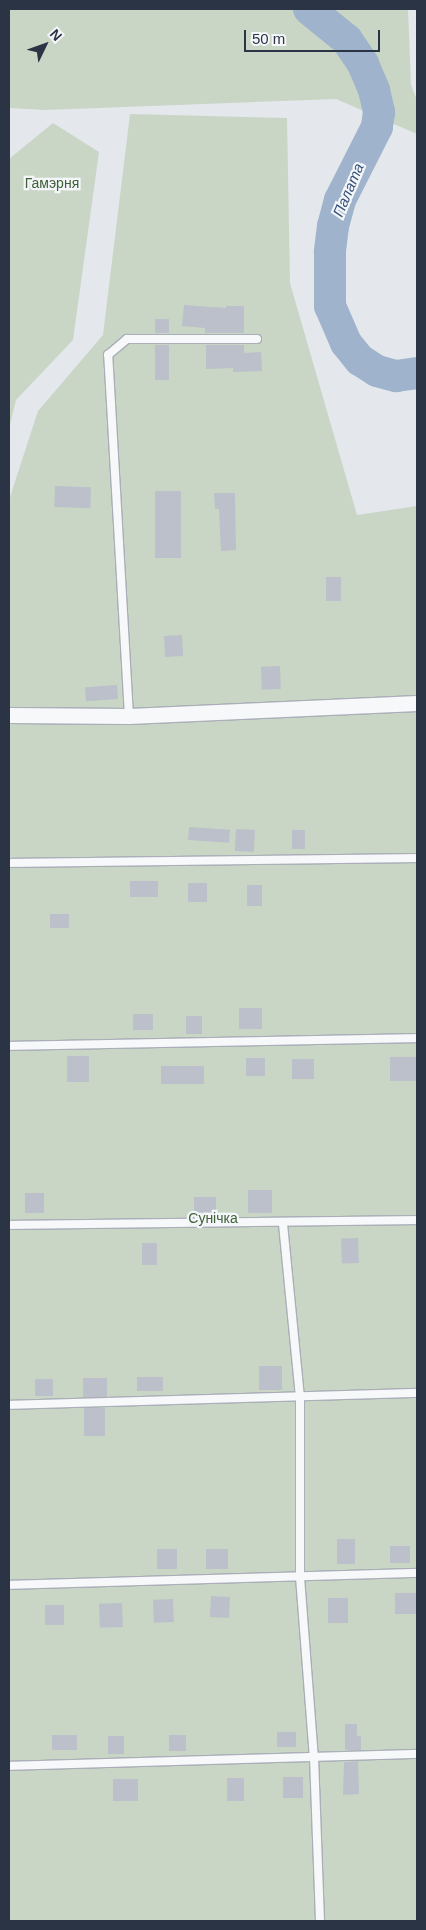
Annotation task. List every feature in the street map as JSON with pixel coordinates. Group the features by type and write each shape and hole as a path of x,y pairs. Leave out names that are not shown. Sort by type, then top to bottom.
{"street":[{"path":"9,715 129,716 417,703"}],"lane":[{"path":"129,716 108,355 127,340 257,339"},
{"path":"9,863 417,858"},
{"path":"9,1046 417,1038"},
{"path":"9,1225 283,1224 417,1220"},
{"path":"283,1224 300,1397 300,1577 314,1757 320,1921"},
{"path":"9,1405 417,1393"},
{"path":"9,1584 417,1573"},
{"path":"9,1766 417,1754"}],"green space":[{"path":"9,9 408,9 411,85 417,100 417,134 336,99 46,110 9,108"},
{"name":"Сунічка","path":"130,114 287,118 290,283 357,515 417,506 417,1921 9,1921 9,500 38,411 103,335"},
{"name":"Гамэрня","path":"53,123 99,152 73,340 16,400 9,429 9,159"}],"building":[{"path":"184,305 226,308 226,306 244,306 244,333 205,333 205,328 182,326"},
{"path":"155,319 169,319 169,333 155,333"},
{"path":"155,345 169,345 169,380 155,380"},
{"path":"206,345 244,345 244,353 261,352 262,371 233,372 233,368 206,369"},
{"path":"55,486 91,487 90,508 54,507"},
{"path":"155,491 181,491 181,558 155,558"},
{"path":"214,493 235,493 236,550 221,551 219,509 215,509"},
{"path":"326,577 341,577 341,601 326,601"},
{"path":"182,635 183,656 165,657 164,636"},
{"path":"280,666 281,689 262,690 261,667"},
{"path":"117,685 118,699 86,701 85,687"},
{"path":"189,827 230,830 229,843 188,840"},
{"path":"236,829 255,830 254,852 235,851"},
{"path":"292,830 305,830 305,849 292,849"},
{"path":"130,881 158,881 158,897 130,897"},
{"path":"188,883 207,883 207,902 188,902"},
{"path":"247,885 262,885 262,906 247,906"},
{"path":"50,914 69,914 69,928 50,928"},
{"path":"239,1008 262,1008 262,1029 239,1029"},
{"path":"133,1014 153,1014 153,1030 133,1030"},
{"path":"186,1016 202,1016 202,1034 186,1034"},
{"path":"67,1056 89,1056 89,1082 67,1082"},
{"path":"390,1057 417,1057 417,1081 390,1081"},
{"path":"246,1058 265,1058 265,1076 246,1076"},
{"path":"292,1059 314,1059 314,1079 292,1079"},
{"path":"161,1066 204,1066 204,1084 161,1084"},
{"path":"248,1190 272,1190 272,1213 248,1213"},
{"path":"25,1193 44,1193 44,1213 25,1213"},
{"path":"194,1197 216,1197 216,1215 194,1215"},
{"path":"358,1238 359,1263 342,1264 341,1239"},
{"path":"142,1243 157,1243 157,1265 142,1265"},
{"path":"259,1366 282,1366 282,1390 259,1390"},
{"path":"137,1377 163,1377 163,1391 137,1391"},
{"path":"83,1378 107,1378 107,1397 83,1397"},
{"path":"35,1379 53,1379 53,1396 35,1396"},
{"path":"84,1408 105,1408 105,1436 84,1436"},
{"path":"337,1539 355,1539 355,1564 337,1564"},
{"path":"390,1546 410,1546 410,1563 390,1563"},
{"path":"157,1549 177,1549 177,1569 157,1569"},
{"path":"206,1549 228,1549 228,1569 206,1569"},
{"path":"395,1593 416,1593 416,1614 395,1614"},
{"path":"211,1596 230,1597 229,1618 210,1617"},
{"path":"328,1598 348,1598 348,1623 328,1623"},
{"path":"173,1599 174,1622 154,1623 153,1600"},
{"path":"122,1603 123,1627 100,1628 99,1604"},
{"path":"45,1605 64,1605 64,1625 45,1625"},
{"path":"345,1724 357,1724 357,1736 361,1736 361,1750 345,1750"},
{"path":"277,1732 296,1732 296,1747 277,1747"},
{"path":"52,1735 77,1735 77,1750 52,1750"},
{"path":"169,1735 186,1735 186,1751 169,1751"},
{"path":"108,1736 124,1736 124,1754 108,1754"},
{"path":"358,1761 359,1794 343,1795 344,1762"},
{"path":"283,1777 303,1777 303,1798 283,1798"},
{"path":"227,1778 244,1778 244,1801 227,1801"},
{"path":"113,1779 138,1779 138,1801 113,1801"}],"waterway":[{"name":"Палата","path":"309,9 347,40 363,64 374,90 379,112 377,127 340,200 333,226 330,252 330,306 346,343 360,360 377,371 396,376 417,373"}]}
